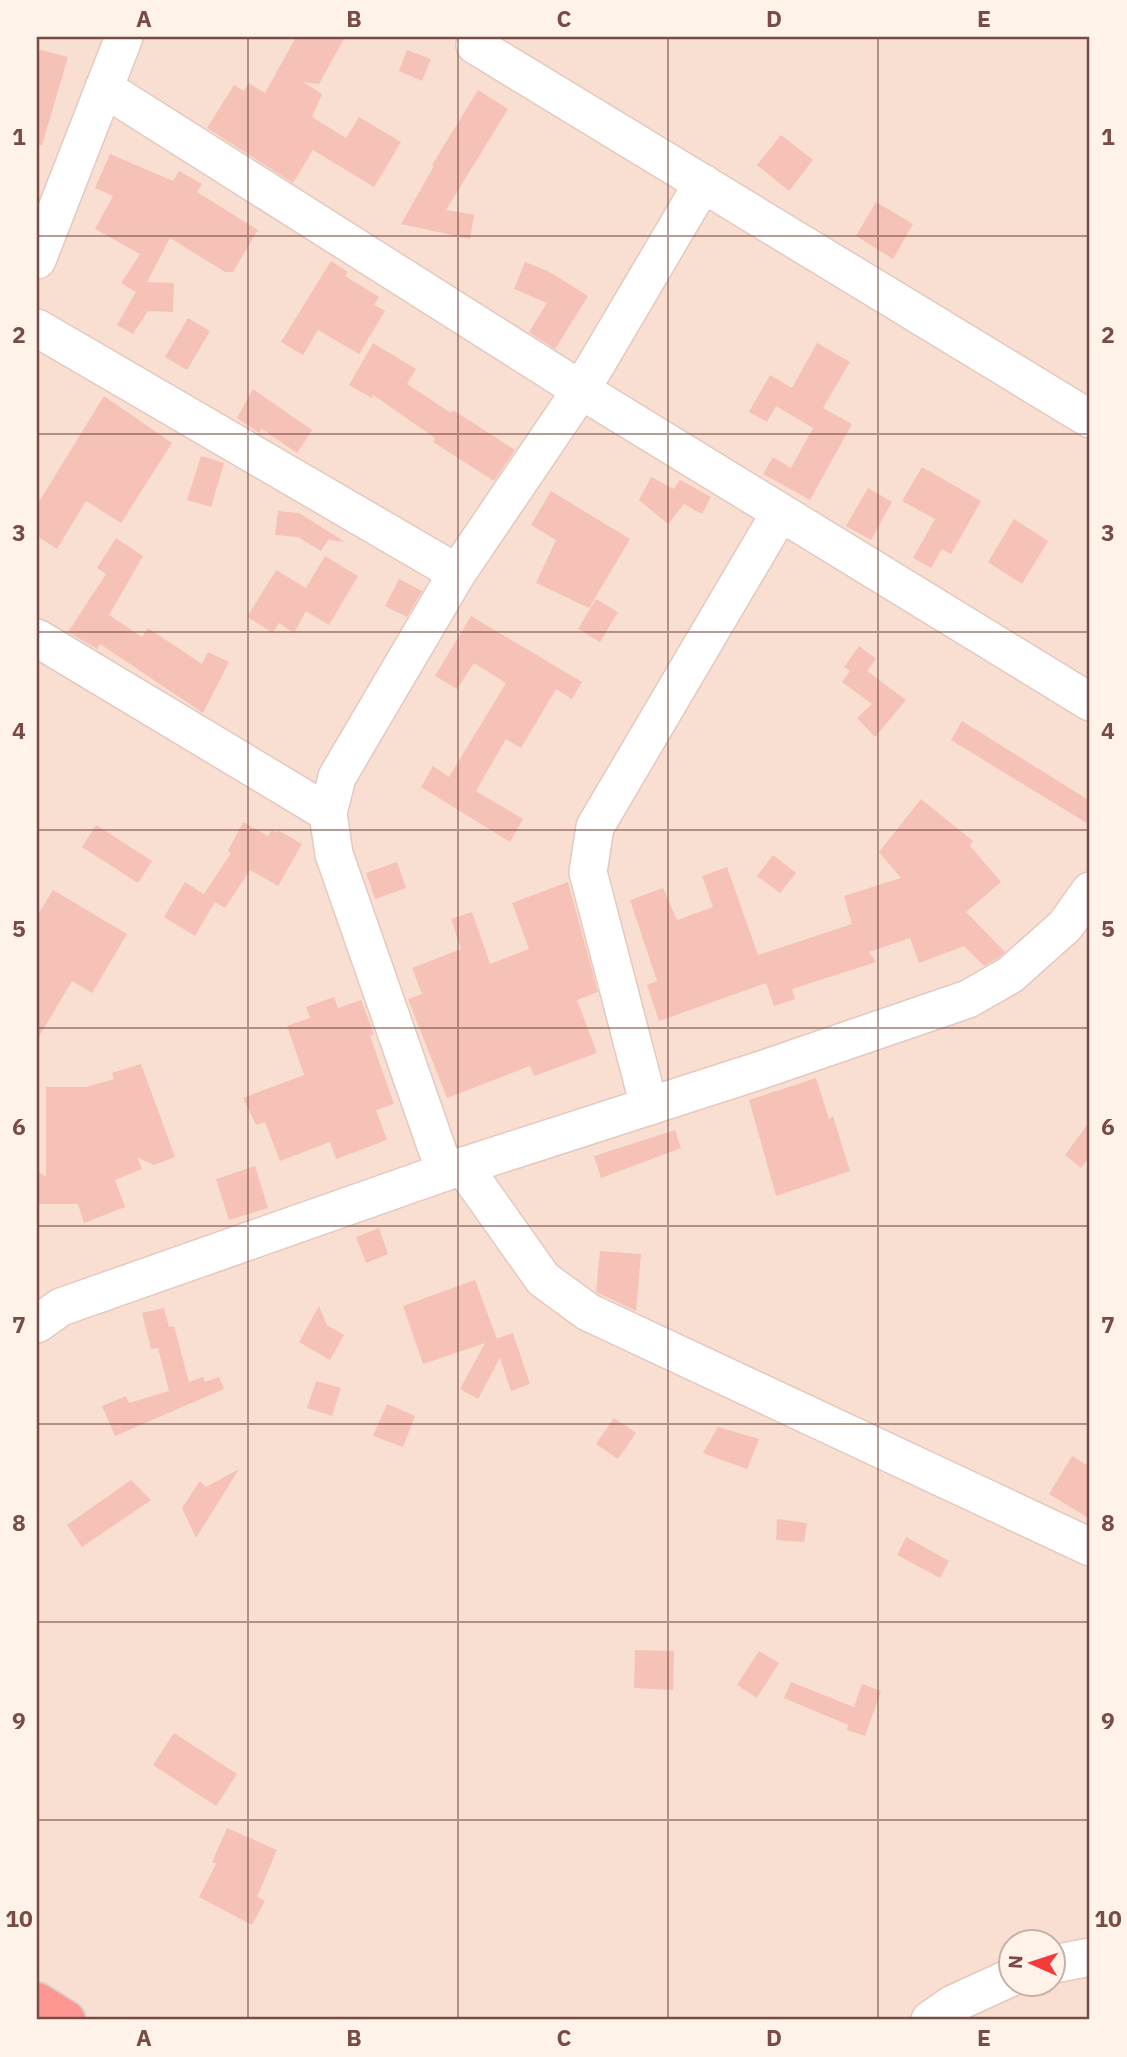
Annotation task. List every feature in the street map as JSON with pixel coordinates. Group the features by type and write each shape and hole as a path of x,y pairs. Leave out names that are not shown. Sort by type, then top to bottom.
{"highway":[{"path":"37,2002 66,2020"}],"street":[{"path":"37,260 124,37"},
{"path":"472,39 1090,419"},
{"path":"104,88 581,390 1090,702"},
{"path":"703,183 581,390 457,573 337,777 328,813 334,854 454,1169 543,1279 588,1312 1090,1547"},
{"path":"37,328 457,573"},
{"path":"649,1106 587,872 589,848 595,827 780,513"},
{"path":"37,638 328,813"},
{"path":"45,1308 968,999 1010,975 1065,926 1090,891"},
{"path":"1068,1961 1090,1957"},
{"path":"930,2020 953,2004 998,1983"}],"shaded area":[{"path":"37,37 1090,37 1090,2020 37,2020"}],"building":[{"path":"296,37 345,37 319,84 303,82 322,94 312,117 346,138 359,117 401,142 374,187 313,150 293,183 207,128 234,85 244,91 249,83 265,93"},
{"path":"37,49 68,57 42,145 37,145"},
{"path":"407,50 431,59 422,81 399,71"},
{"path":"478,90 508,109 446,210 474,215 470,239 401,224 434,166 432,165"},
{"path":"781,135 813,160 789,191 757,165"},
{"path":"110,154 173,181 179,171 202,184 197,192 258,230 233,272 225,272 170,238 147,282 174,283 173,312 148,311 133,334 117,325 136,292 121,283 140,254 95,229 113,196 95,188"},
{"path":"876,202 913,224 893,259 856,236"},
{"path":"331,261 348,272 345,276 379,297 374,305 385,311 359,354 318,330 303,355 281,342"},
{"path":"525,262 548,271 588,296 555,349 529,332 547,303 514,289"},
{"path":"188,318 210,331 187,370 165,357"},
{"path":"373,343 416,369 407,384 515,450 494,481 433,442 435,438 373,395 372,398 349,385"},
{"path":"817,343 850,362 823,408 852,424 810,500 763,474 773,457 791,468 813,428 776,406 767,422 749,412 770,375 792,388"},
{"path":"253,389 312,430 297,453 262,429 259,433 237,418"},
{"path":"104,396 172,443 121,523 86,501 57,549 37,536 37,505"},
{"path":"201,456 224,463 211,507 187,500"},
{"path":"922,467 981,501 951,554 942,549 931,568 913,558 935,519 902,501"},
{"path":"651,477 674,489 680,480 711,497 702,514 684,504 668,524 639,500"},
{"path":"868,488 892,502 871,540 846,526"},
{"path":"551,491 630,539 589,608 536,583 556,540 531,525"},
{"path":"278,511 299,513 345,542 328,540 321,551 298,537 275,535"},
{"path":"1014,519 1048,541 1022,584 988,562"},
{"path":"116,538 143,556 109,615 142,637 148,628 202,664 208,652 229,662 203,713 100,644 97,649 68,632 106,574 97,568"},
{"path":"325,556 358,576 329,625 306,611 294,633 279,623 273,633 247,617 276,570 306,588"},
{"path":"399,579 422,591 407,617 385,606"},
{"path":"596,599 618,612 600,642 578,629"},
{"path":"471,616 582,682 572,699 556,689 521,748 506,739 476,791 523,819 510,842 421,787 433,766 449,777 506,683 474,663 457,689 435,676"},
{"path":"859,646 876,659 867,671 906,700 875,737 857,718 872,704 842,682 850,671 844,667"},
{"path":"962,721 1090,801 1090,825 951,740"},
{"path":"921,799 973,841 970,846 1001,882 966,912 1005,952 998,958 984,966 964,946 919,963 910,938 869,952 876,962 792,989 795,999 774,1006 766,983 659,1021 647,985 657,981 630,900 663,888 677,920 713,907 702,876 727,867 758,955 852,924 844,896 901,878 879,852"},
{"path":"243,822 268,836 272,830 276,833 278,830 302,844 278,886 250,870 225,908 215,902 195,936 164,917 185,882 213,900 204,894 231,853 228,851"},
{"path":"96,825 152,861 138,883 82,847"},
{"path":"773,855 796,873 780,893 757,876"},
{"path":"397,862 406,888 375,899 366,873"},
{"path":"568,882 598,992 577,1000 597,1053 534,1076 530,1066 447,1098 408,999 422,994 412,968 461,949 451,919 472,912 490,964 529,949 512,903"},
{"path":"53,890 127,934 92,993 72,981 37,1040 37,916"},
{"path":"334,997 338,1008 361,1000 374,1034 370,1036 394,1104 376,1110 387,1140 336,1159 330,1142 280,1161 265,1122 256,1125 243,1098 304,1075 287,1026 310,1018 306,1007"},
{"path":"141,1064 175,1157 154,1165 137,1157 142,1169 115,1180 125,1207 84,1223 78,1204 37,1204 37,1171 46,1177 46,1087 86,1087 114,1079 112,1073"},
{"path":"816,1078 829,1119 833,1116 850,1171 776,1196 749,1100"},
{"path":"1090,1121 1090,1156 1081,1168 1065,1155"},
{"path":"675,1130 681,1148 601,1178 594,1156"},
{"path":"255,1166 268,1208 229,1220 216,1179"},
{"path":"379,1228 388,1254 366,1263 356,1237"},
{"path":"600,1251 641,1254 636,1311 596,1292"},
{"path":"475,1280 497,1339 423,1364 403,1306"},
{"path":"319,1306 327,1325 344,1335 330,1360 299,1342"},
{"path":"164,1308 169,1327 174,1326 189,1382 203,1377 205,1382 219,1377 224,1389 115,1436 102,1406 126,1396 129,1403 169,1391 158,1348 151,1349 142,1313"},
{"path":"513,1333 530,1384 511,1391 500,1358 478,1399 460,1389 485,1343"},
{"path":"316,1381 341,1388 332,1416 307,1408"},
{"path":"387,1404 415,1416 403,1447 373,1436"},
{"path":"614,1418 636,1433 618,1459 596,1444"},
{"path":"718,1427 759,1439 747,1469 703,1453"},
{"path":"1072,1456 1090,1467 1090,1519 1049,1494"},
{"path":"239,1469 196,1538 182,1508 200,1481 206,1487"},
{"path":"131,1480 151,1500 82,1547 67,1525"},
{"path":"777,1519 807,1523 804,1542 776,1540"},
{"path":"906,1537 949,1561 940,1578 897,1555"},
{"path":"635,1650 674,1651 673,1690 634,1688"},
{"path":"759,1651 779,1663 757,1698 737,1685"},
{"path":"791,1682 854,1707 862,1684 881,1691 865,1736 847,1730 848,1725 784,1698"},
{"path":"174,1733 237,1774 216,1806 153,1765"},
{"path":"227,1828 277,1850 257,1897 265,1901 252,1925 199,1897 216,1864 212,1862"}]}
